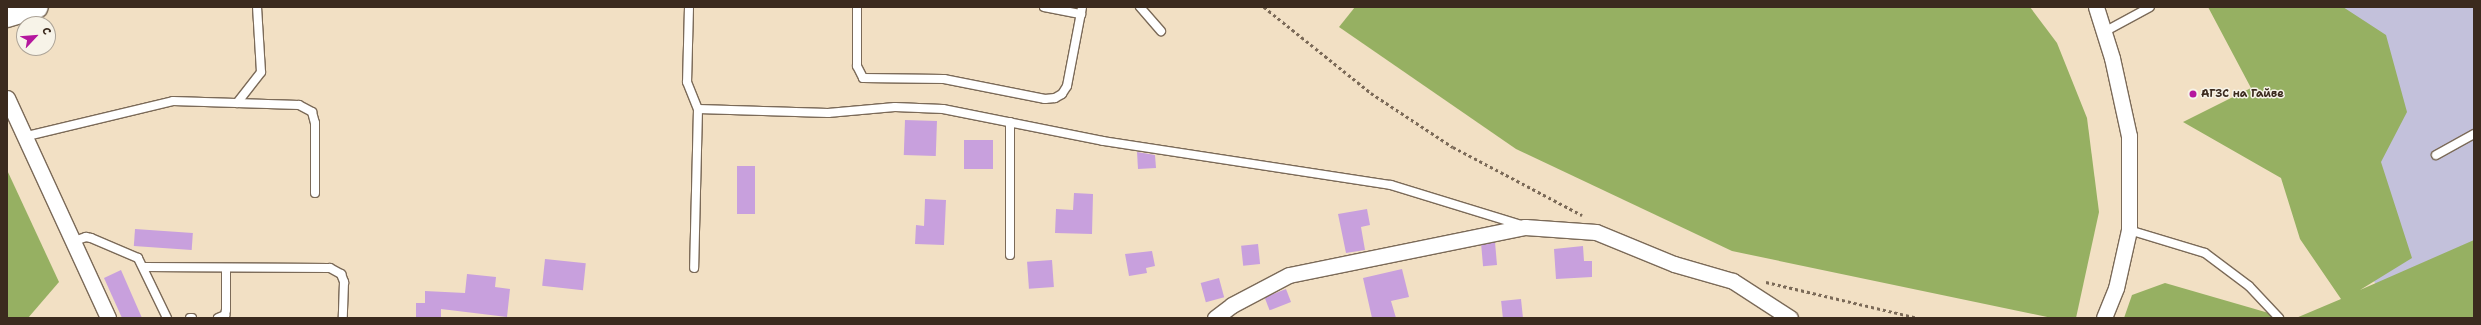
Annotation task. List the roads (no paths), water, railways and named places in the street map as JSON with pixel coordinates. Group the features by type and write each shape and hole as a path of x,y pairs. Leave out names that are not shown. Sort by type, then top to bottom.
{"main road":[{"path":"7,16 37,7"}],"street":[{"path":"2096,7 2112,58 2129,136 2130,230 2116,288 2104,318"},
{"path":"7,98 23,137 108,318"},
{"path":"1215,318 1232,305 1288,275 1526,227 1596,232 1674,264 1733,281 1790,318"}],"lane":[{"path":"237,103 261,72 257,7"},
{"path":"689,7 687,82 698,109 694,268"},
{"path":"857,7 856,66 863,78 944,79 1044,99 1055,98 1062,94 1067,86 1082,11 1044,7"},
{"path":"1140,7 1161,31"},
{"path":"2104,32 2150,7"},
{"path":"23,137 173,101 299,105 312,112 315,123 315,193"},
{"path":"698,109 828,113 895,107 943,108 1103,141 1391,185 1526,227"},
{"path":"1010,122 1010,255"},
{"path":"2436,155 2474,134"},
{"path":"2130,230 2205,253 2249,286 2279,318"},
{"path":"72,242 86,237 91,238 138,258 167,318"},
{"path":"144,268 337,270 344,282 344,318"},
{"path":"218,318 225,315 226,310 226,268"}],"place":[{"name":"АГЗС на Гайве","path":"2193,94"}]}
